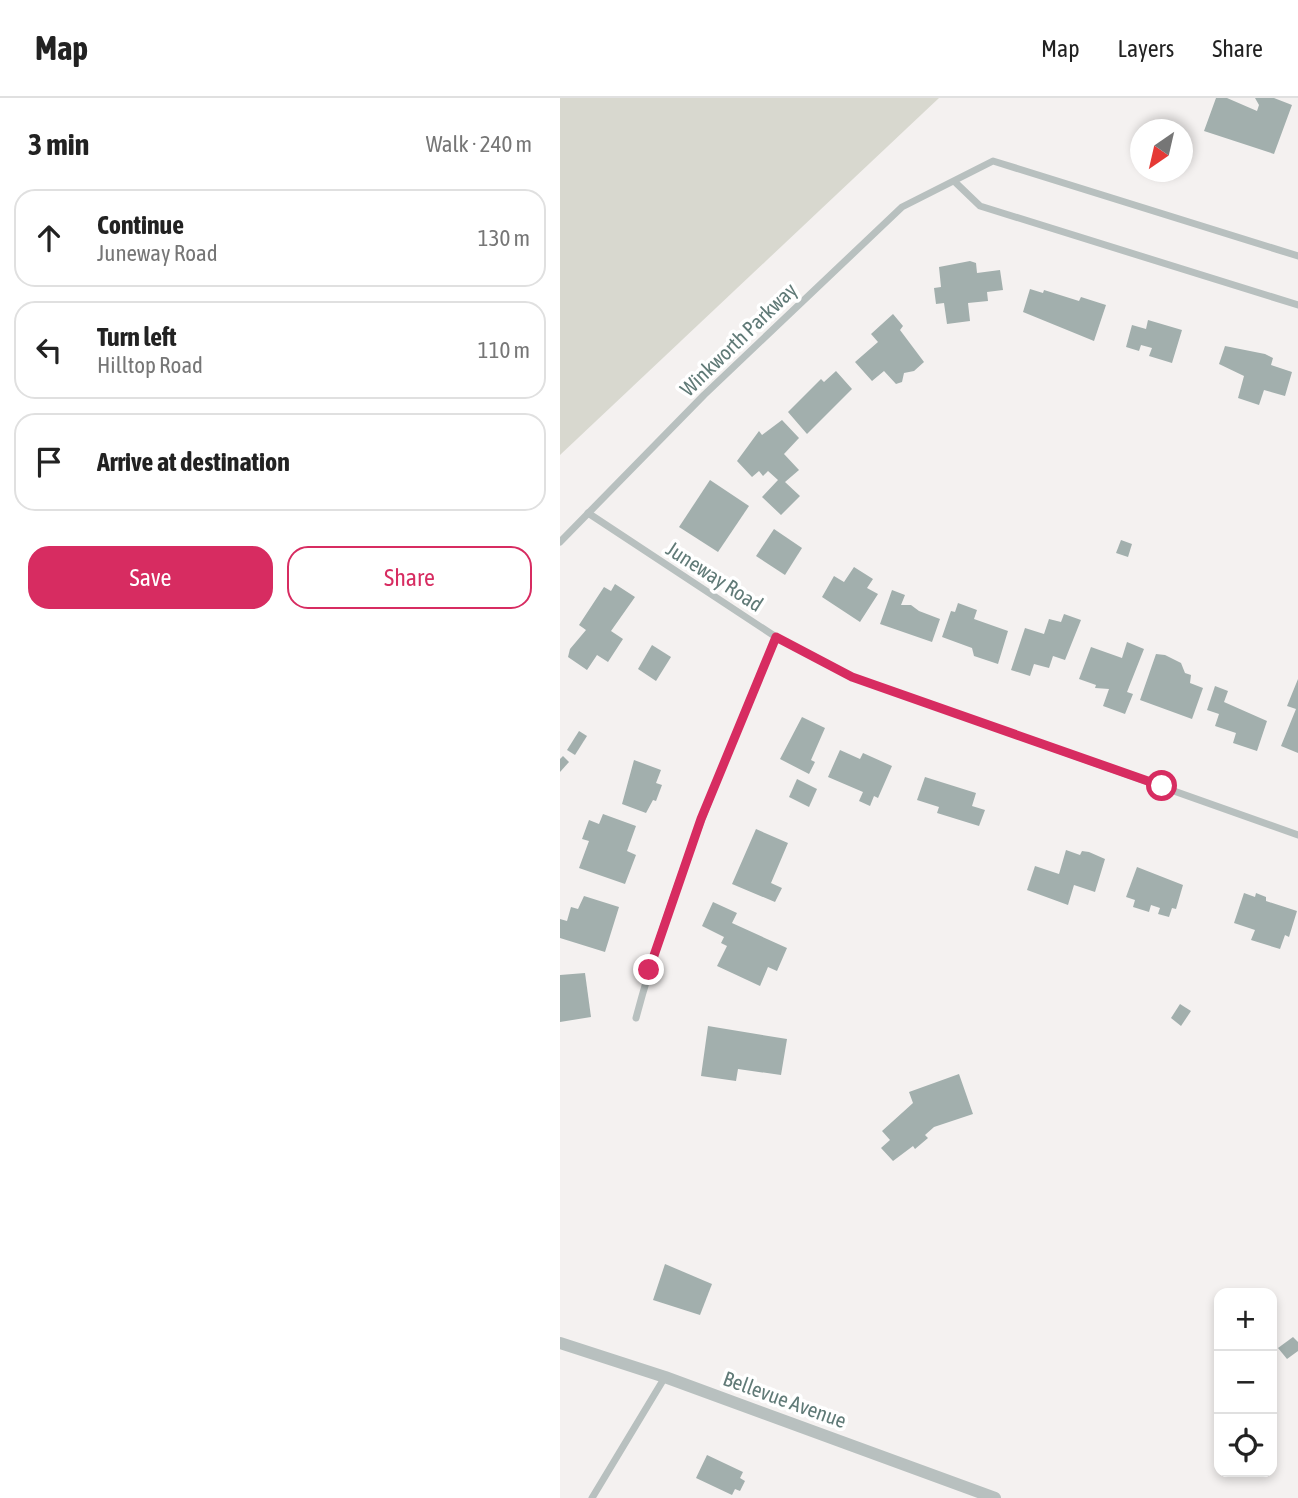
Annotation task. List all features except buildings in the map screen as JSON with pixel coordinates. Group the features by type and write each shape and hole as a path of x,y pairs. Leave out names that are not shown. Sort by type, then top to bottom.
{"street":[{"name":"Winkworth Parkway","path":"560,542 704,395 902,207 955,182 993,160 1298,256"},
{"path":"955,182 980,205 1298,305"},
{"name":"Juneway Road","path":"588,513 776,637 852,677 1298,835"},
{"path":"636,1018 649,970 701,819 776,637"},
{"name":"Bellevue Avenue","path":"560,1343 665,1377 995,1498"},
{"path":"592,1498 665,1377"}],"shaded area":[{"path":"560,98 939,98 560,455"}],"route":[{"path":"649,970 701,819 776,637 815,660 852,677 1035,744 1162,786"}]}
